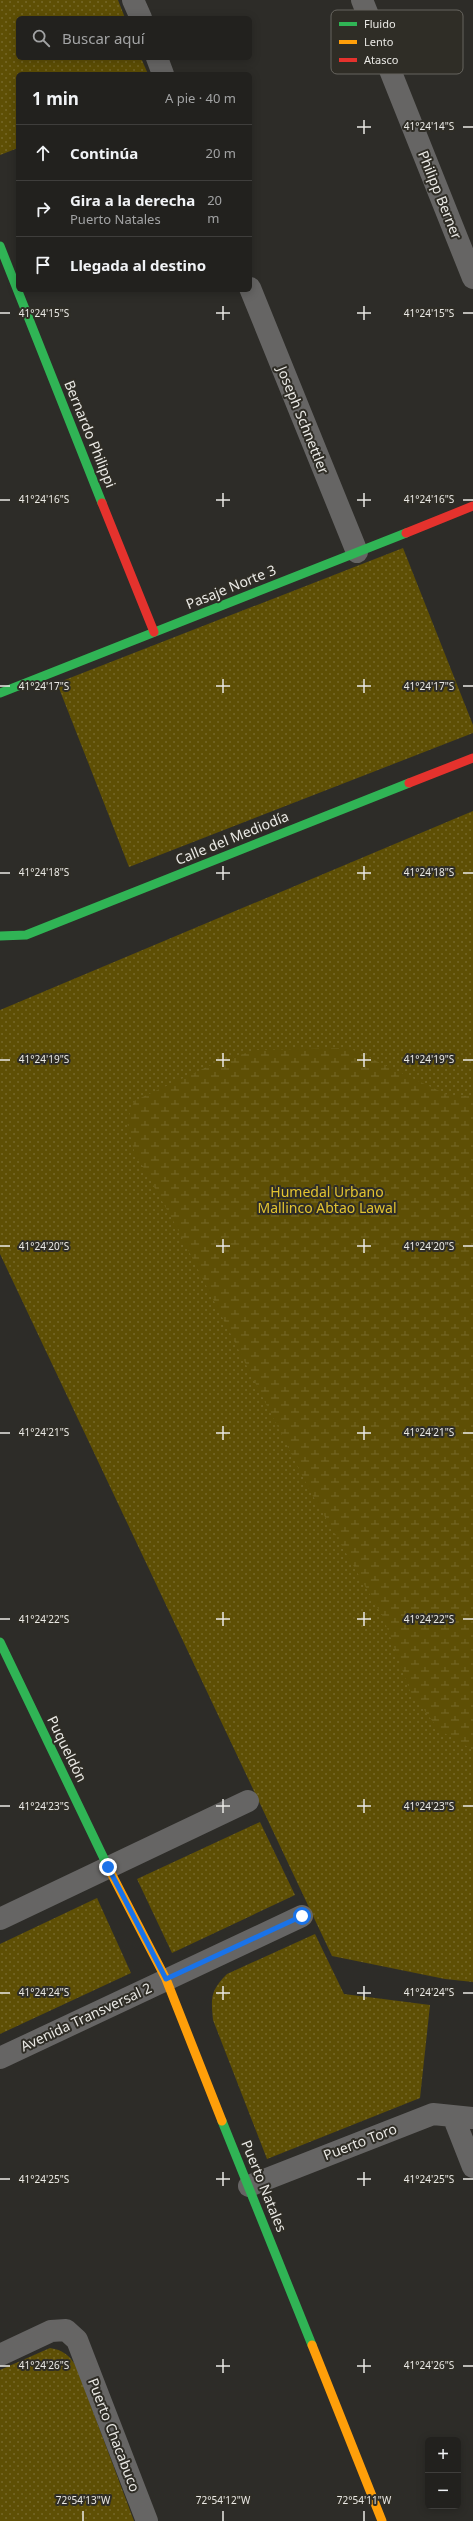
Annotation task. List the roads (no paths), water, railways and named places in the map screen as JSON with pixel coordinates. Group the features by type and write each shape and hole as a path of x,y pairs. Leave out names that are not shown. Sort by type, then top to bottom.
{"street":[{"path":"133,0 139,16"},
{"name":"Philipp Berner","path":"362,0 366,10"},
{"path":"158,60 162,72"},
{"name":"Philipp Berner","path":"392,74 473,278"},
{"name":"Bernardo Philippi","path":"0,246 16,286"},
{"name":"Bernardo Philippi","path":"18,292 154,632"},
{"name":"Joseph Schnettler","path":"252,292 357,552"},
{"name":"Pasaje Norte 3","path":"0,693 473,506"},
{"name":"Calle del Mediodía","path":"0,936 26,935 473,758"},
{"name":"Puqueldón","path":"0,1642 108,1867"},
{"path":"0,1919 248,1801"},
{"name":"Puerto Natales","path":"108,1867 166,1979 382,2521"},
{"name":"Avenida Transversal 2","path":"0,2058 302,1916"},
{"name":"Puerto Toro","path":"249,2186 433,2114 463,2117"},
{"path":"463,2117 473,2167"},
{"name":"Puerto Chacabuco","path":"0,2355 51,2332 66,2330 77,2340 147,2521"}],"park label":[{"name":"Humedal Urbano Mallinco Abtao Lawal","path":"327,1200"}]}
